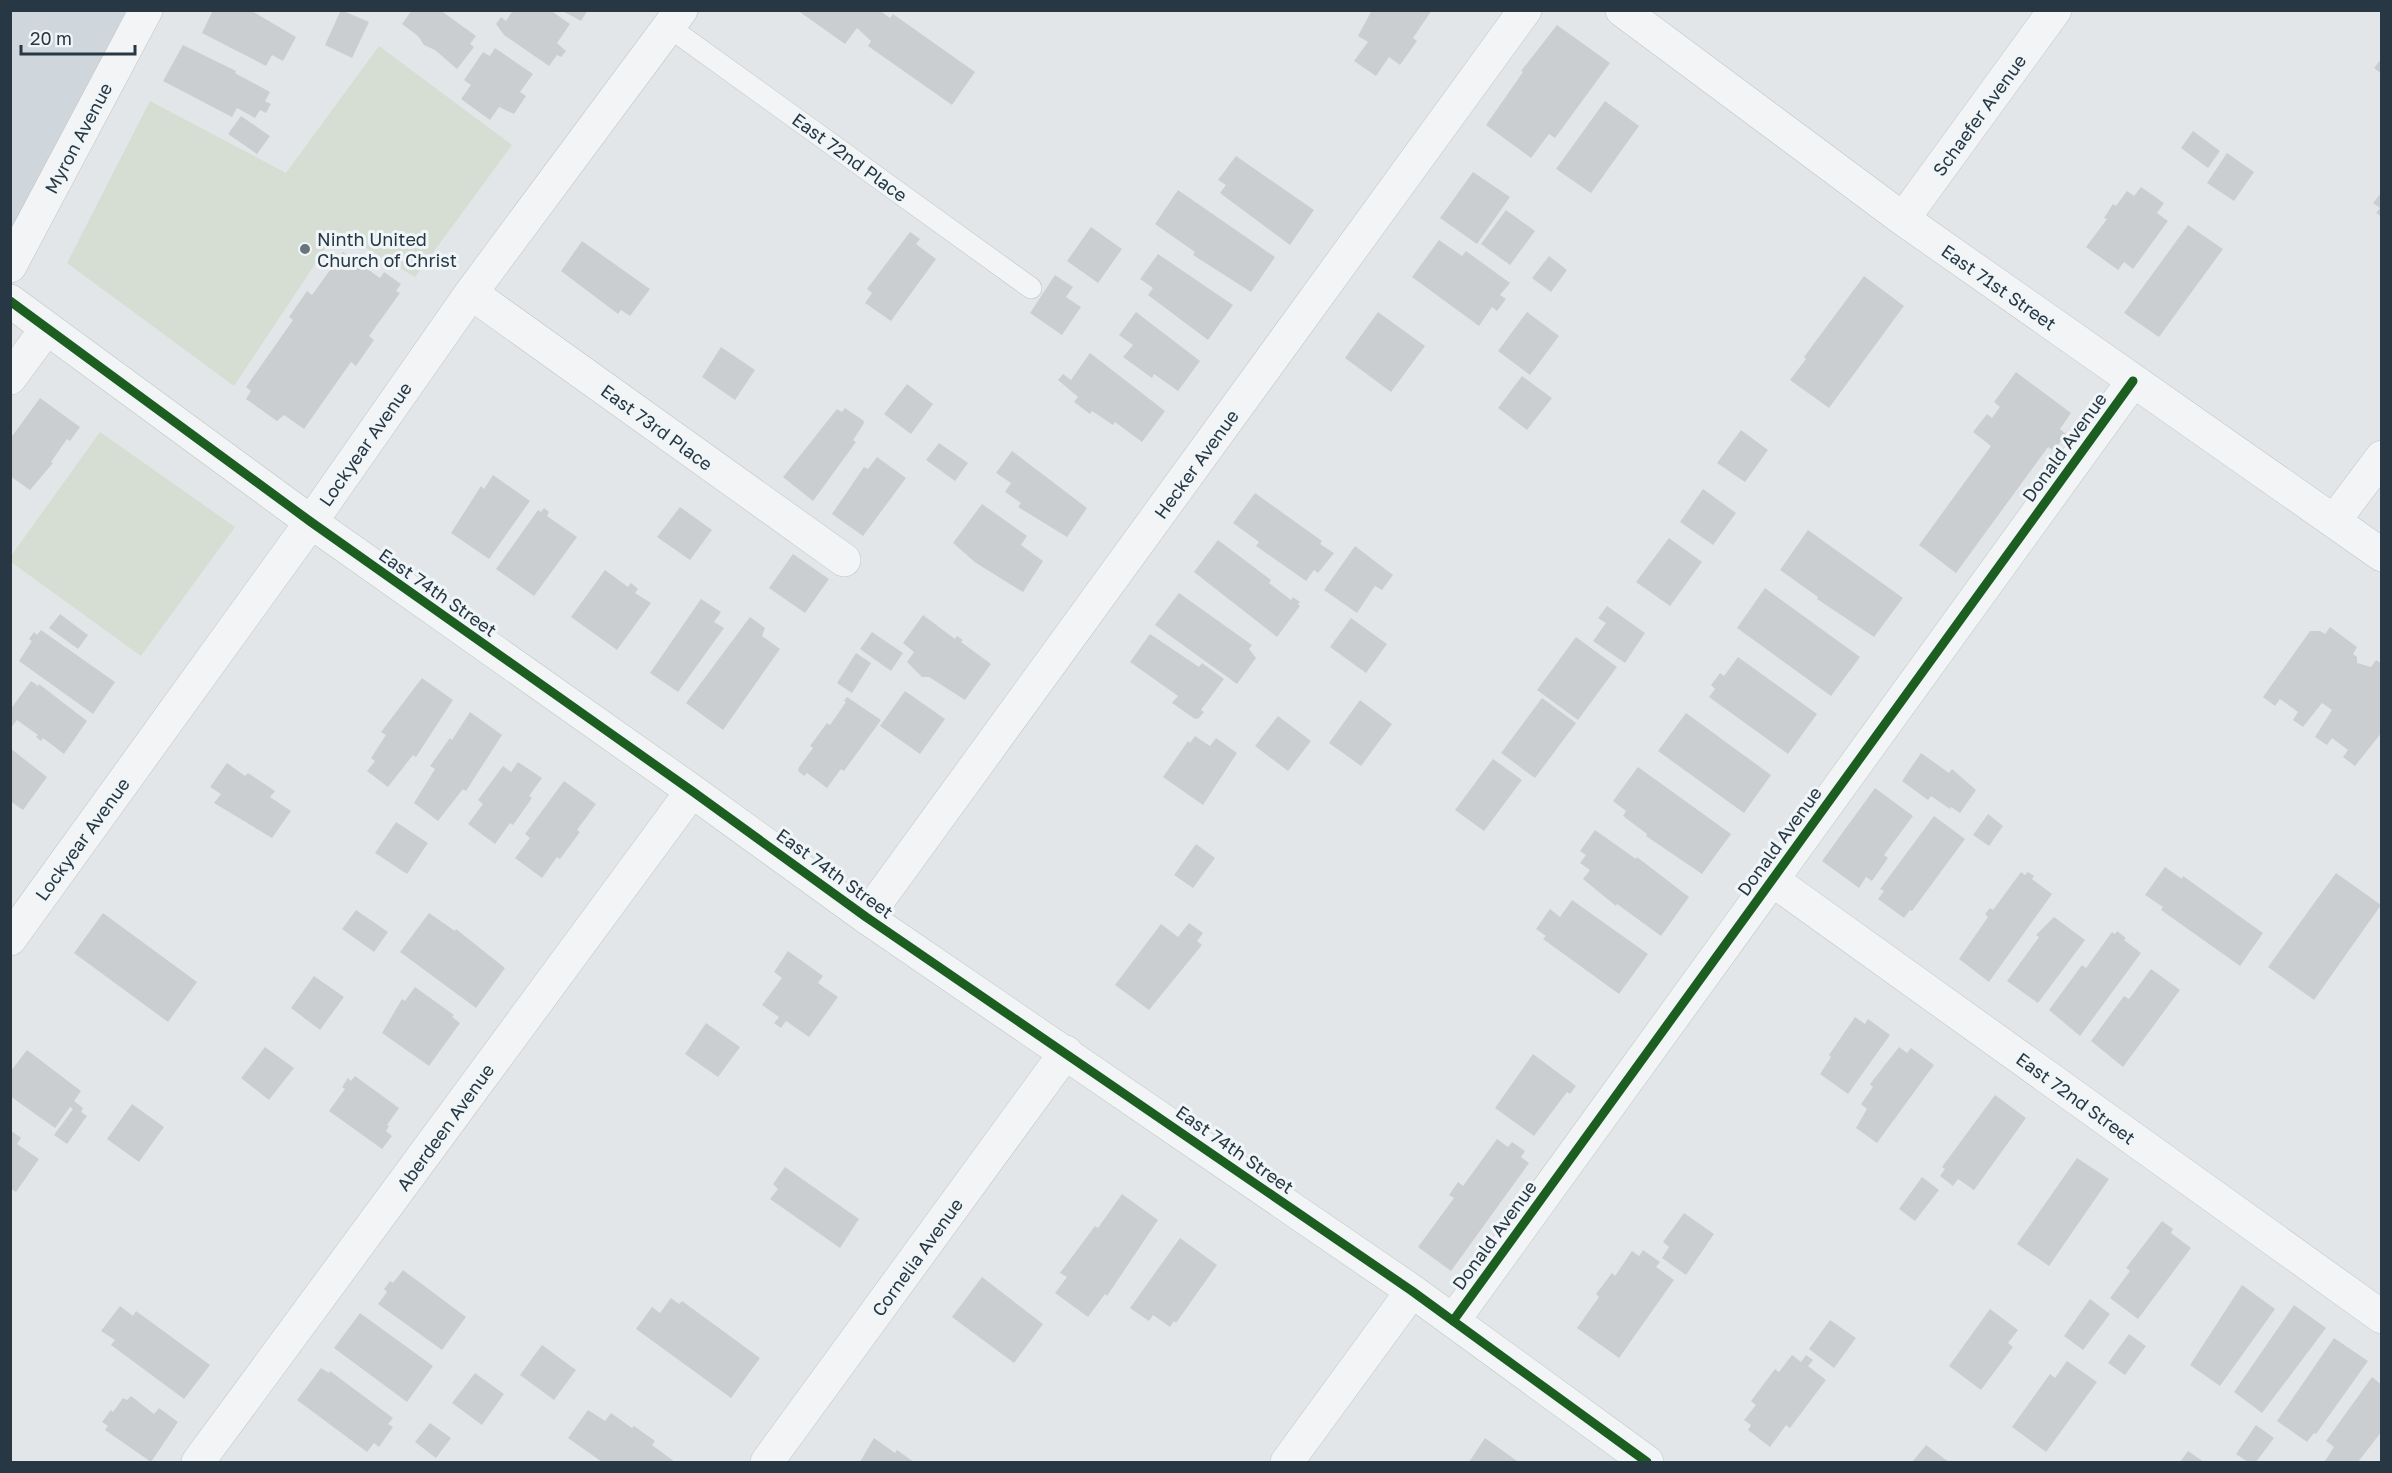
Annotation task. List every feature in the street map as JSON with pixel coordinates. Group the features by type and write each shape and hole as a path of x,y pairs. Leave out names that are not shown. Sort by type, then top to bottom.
{"street":[{"name":"Myron Avenue","path":"10,266 146,10"},
{"name":"Hecker Avenue","path":"866,917 1525,10"},
{"name":"East 71st Street","path":"1622,10 1903,219 2382,555"},
{"name":"Schaefer Avenue","path":"1903,219 2055,10"},
{"name":"Lockyear Avenue","path":"10,939 311,522 471,293 675,19"},
{"name":"East 73rd Place","path":"471,293 844,561"},
{"name":"East 74th Street","path":"10,301 311,522 866,917 1412,1291 1647,1462"},
{"path":"10,378 47,328"},
{"name":"Donald Avenue","path":"1453,1321 2133,381"},
{"path":"2334,521 2379,464"},
{"name":"Aberdeen Avenue","path":"198,1462 692,791"},
{"name":"East 72nd Street","path":"1771,879 2382,1317"},
{"name":"Cornelia Avenue","path":"767,1462 1066,1052"},
{"path":"1287,1462 1412,1291"}],"lane":[{"name":"East 72nd Place","path":"675,19 1032,288"}],"shaded area":[{"path":"11,11 146,11 11,266"},
{"path":"379,46 512,145 415,277 337,231 234,386 67,263 150,101 286,173"},
{"path":"100,432 235,527 141,656 11,562 11,556"}],"building":[{"path":"213,10 250,10 296,37 283,61 272,55 266,66 202,33"},
{"path":"341,10 369,22 352,58 325,45"},
{"path":"412,10 440,10 476,36 470,44 474,47 457,69 435,50 424,45 418,36 402,24"},
{"path":"513,10 550,10 570,24 557,43 566,51 561,57 557,55 549,66 504,35 496,24 501,17 506,21"},
{"path":"561,10 588,10 581,21"},
{"path":"797,10 879,10 890,18 893,14 975,72 952,105 868,46 871,41 857,28 845,44"},
{"path":"1372,10 1432,10 1413,38 1417,41 1400,65 1389,57 1376,76 1354,61 1368,42 1358,36"},
{"path":"1557,25 1610,63 1555,138 1549,134 1531,158 1486,125 1523,72 1521,71"},
{"path":"183,45 236,71 235,73 270,92 265,101 271,104 266,113 260,110 255,118 237,108 232,117 163,81"},
{"path":"495,48 533,74 520,92 526,96 514,114 499,107 490,120 461,99 471,85 464,80 483,52 490,56"},
{"path":"2382,58 2382,74 2374,68"},
{"path":"1605,101 1639,126 1591,193 1556,169"},
{"path":"241,116 270,136 257,154 228,134"},
{"path":"2193,131 2220,151 2208,168 2181,148"},
{"path":"2227,153 2254,172 2234,201 2207,183"},
{"path":"1236,156 1314,210 1290,245 1220,193 1226,185 1218,180"},
{"path":"1473,172 1510,197 1477,244 1440,218"},
{"path":"2141,187 2164,203 2157,213 2168,221 2133,269 2124,262 2118,270 2086,247 2107,219 2104,218 2113,204 2116,206 2127,191 2134,196"},
{"path":"1178,190 1275,257 1251,292 1193,255 1195,252 1155,224"},
{"path":"2382,192 2382,217 2376,213 2380,208 2373,203"},
{"path":"1506,210 1535,231 1510,265 1481,244"},
{"path":"2188,225 2223,249 2159,337 2124,313"},
{"path":"1091,227 1122,249 1098,283 1067,261"},
{"path":"910,232 920,239 916,244 936,259 891,321 865,303 872,293 867,289"},
{"path":"1439,240 1462,256 1466,251 1510,283 1500,295 1506,299 1497,311 1492,307 1479,326 1412,277"},
{"path":"582,241 650,289 630,316 621,310 618,314 561,271"},
{"path":"343,252 380,278 384,272 401,284 396,291 400,293 369,336 374,340 356,366 351,362 304,429 284,415 277,421 246,399 251,391 246,387 293,320 289,317 307,291 312,295"},
{"path":"1158,254 1233,305 1208,340 1148,295 1153,288 1140,279"},
{"path":"1549,256 1567,270 1551,292 1532,278"},
{"path":"1055,275 1073,287 1066,297 1081,307 1062,335 1030,313"},
{"path":"1864,276 1904,306 1829,408 1790,380 1806,359 1804,357"},
{"path":"1136,312 1200,361 1178,391 1154,374 1152,378 1123,357 1133,345 1119,335"},
{"path":"1378,312 1425,346 1391,392 1345,358"},
{"path":"1527,312 1559,336 1530,375 1498,351"},
{"path":"721,347 755,370 735,400 702,377"},
{"path":"1090,353 1165,411 1142,442 1115,422 1113,425 1092,411 1090,414 1074,402 1078,397 1058,380 1063,374 1071,380"},
{"path":"2016,372 2071,413 2060,429 2066,434 2054,451 2048,447 1956,573 1919,545 1991,446 1973,432 1987,414 1992,418 2000,407 1994,402"},
{"path":"1522,376 1552,398 1527,430 1498,408"},
{"path":"907,384 933,404 911,434 884,414"},
{"path":"40,398 80,427 70,441 67,439 51,462 53,463 30,490 10,476 10,439"},
{"path":"845,408 864,421 863,425 853,440 856,442 813,501 783,477 837,409 842,412"},
{"path":"1741,430 1768,450 1745,482 1717,463"},
{"path":"939,443 968,463 955,481 926,460"},
{"path":"1012,451 1087,508 1067,537 1018,507 1021,503 1005,492 1011,483 996,473"},
{"path":"877,457 906,478 863,536 832,514 864,467 868,469"},
{"path":"493,475 530,501 489,559 451,533 481,486 484,489"},
{"path":"1703,489 1736,513 1713,545 1680,522"},
{"path":"1255,493 1322,541 1320,544 1334,553 1318,573 1314,570 1306,581 1256,546 1259,542 1233,523"},
{"path":"982,504 1027,536 1021,545 1043,561 1023,592 976,563 953,543"},
{"path":"680,507 712,530 690,560 657,537"},
{"path":"544,508 549,512 547,516 577,537 534,596 496,569 538,510 541,512"},
{"path":"1808,530 1903,598 1874,637 1817,599 1818,597 1780,570"},
{"path":"1669,538 1702,562 1670,606 1636,582"},
{"path":"1218,540 1271,580 1269,583 1291,600 1293,597 1300,602 1298,604 1300,606 1277,637 1194,572"},
{"path":"1355,546 1393,575 1382,590 1375,586 1357,613 1324,590"},
{"path":"793,554 829,579 805,613 769,588"},
{"path":"605,570 628,587 631,583 638,589 635,593 651,603 617,650 571,617"},
{"path":"1765,588 1860,657 1831,696 1737,628"},
{"path":"1179,593 1252,645 1249,649 1256,658 1237,684 1155,625"},
{"path":"701,599 721,612 714,622 724,628 678,692 650,673"},
{"path":"1607,606 1645,633 1625,663 1593,641 1606,623 1598,618"},
{"path":"60,614 88,635 78,649 49,628"},
{"path":"923,615 955,639 957,636 963,640 961,642 991,664 965,700 929,677 922,677 907,662 914,652 903,643"},
{"path":"750,617 765,628 762,636 780,649 723,730 686,703"},
{"path":"1351,618 1387,644 1366,673 1330,647"},
{"path":"2330,627 2357,647 2353,654 2357,657 2357,663 2371,667 2376,660 2382,664 2382,732 2355,766 2343,757 2348,750 2332,738 2327,745 2315,737 2332,710 2322,703 2303,727 2293,720 2298,712 2280,699 2275,706 2263,697 2310,631 2320,631 2325,634"},
{"path":"41,630 115,682 93,714 19,661 32,641 29,639 34,632 37,635"},
{"path":"872,632 903,653 891,671 860,649"},
{"path":"1150,634 1199,667 1202,663 1224,679 1201,710 1204,712 1199,718 1195,719 1172,703 1178,696 1130,662"},
{"path":"1576,637 1617,667 1578,720 1537,690"},
{"path":"856,653 871,663 852,693 837,683"},
{"path":"1738,657 1817,714 1788,754 1709,697 1715,689 1711,685 1720,673 1724,676"},
{"path":"422,678 453,700 416,757 413,755 388,787 367,771 375,761 371,758 386,735 381,732"},
{"path":"31,681 38,686 39,684 87,721 64,754 43,738 41,741 36,737 38,735 17,720 10,729 10,710"},
{"path":"905,691 945,719 920,754 880,726"},
{"path":"847,697 881,720 844,771 841,769 827,788 807,773 804,776 798,771 813,748 810,746 827,723 830,725"},
{"path":"1542,698 1576,723 1535,778 1501,753"},
{"path":"1360,700 1392,724 1361,766 1329,743"},
{"path":"470,712 502,735 466,791 463,789 438,821 414,803 435,769 430,766 450,738 452,740"},
{"path":"1686,713 1771,775 1744,813 1658,751"},
{"path":"1278,716 1311,741 1288,771 1255,746"},
{"path":"1195,736 1210,746 1216,738 1237,753 1203,805 1163,777 1188,741 1190,743"},
{"path":"10,748 47,777 23,810 10,801"},
{"path":"1921,753 1949,773 1952,769 1976,790 1960,813 1931,796 1928,800 1902,781"},
{"path":"1493,759 1522,780 1484,831 1455,810"},
{"path":"518,762 542,778 529,796 532,798 513,825 510,823 495,844 468,824 483,804 478,800 503,766 511,772"},
{"path":"227,763 245,776 248,773 275,791 270,797 291,811 272,838 214,803 221,794 210,787"},
{"path":"1638,767 1731,834 1702,874 1646,836 1647,834 1623,816 1626,811 1613,801"},
{"path":"564,781 596,804 577,830 580,832 560,859 557,857 542,878 515,858 530,838 525,834"},
{"path":"1875,788 1913,816 1884,855 1888,858 1872,881 1866,877 1859,888 1822,861"},
{"path":"1988,814 2003,826 1989,846 1973,835"},
{"path":"1934,816 1965,839 1912,911 1910,910 1904,918 1878,899 1884,891 1880,889"},
{"path":"396,822 428,843 407,874 375,853"},
{"path":"1595,830 1636,859 1637,857 1689,897 1661,936 1617,904 1616,906 1583,879 1590,870 1580,863 1586,855 1580,851"},
{"path":"1196,844 1215,858 1193,888 1174,875"},
{"path":"2165,867 2182,879 2183,876 2263,933 2240,966 2161,910 2163,907 2145,895"},
{"path":"2021,872 2025,875 2028,872 2034,876 2032,879 2052,894 1989,982 1959,959 1988,917 1985,914 1990,908 1993,910"},
{"path":"2336,873 2381,905 2314,1000 2268,967"},
{"path":"1572,900 1648,954 1619,994 1543,939 1546,936 1536,929 1550,909 1560,917"},
{"path":"356,910 388,932 374,952 342,929"},
{"path":"103,913 197,982 168,1022 74,953"},
{"path":"429,913 455,931 456,929 505,968 476,1008 400,952"},
{"path":"2054,917 2085,940 2038,1003 2007,981 2039,937 2036,935"},
{"path":"1189,923 1203,933 1197,941 1202,945 1149,1010 1115,985 1161,924 1178,937"},
{"path":"2117,931 2126,938 2124,940 2141,953 2080,1036 2049,1010 2082,965 2086,968 2112,932 2115,934"},
{"path":"788,951 823,976 818,983 838,997 809,1037 786,1021 781,1028 774,1023 779,1017 762,1005 782,978 774,972"},
{"path":"2151,969 2180,990 2123,1067 2091,1041 2124,996 2129,999"},
{"path":"314,976 344,997 320,1030 291,1008"},
{"path":"415,987 454,1015 452,1017 460,1023 429,1066 382,1033 402,999 405,1001"},
{"path":"1855,1017 1865,1024 1868,1019 1890,1035 1848,1094 1820,1074 1831,1057 1829,1055"},
{"path":"706,1023 740,1047 718,1077 685,1054"},
{"path":"265,1047 294,1068 269,1100 241,1078"},
{"path":"1899,1047 1907,1053 1911,1048 1934,1065 1877,1143 1856,1128 1867,1109 1861,1104 1873,1087 1870,1084"},
{"path":"27,1050 81,1091 74,1101 83,1108 81,1112 87,1116 67,1144 54,1135 73,1109 70,1107 55,1128 10,1096 10,1072"},
{"path":"1533,1054 1576,1086 1570,1094 1567,1092 1534,1136 1495,1108"},
{"path":"355,1076 399,1108 387,1125 389,1126 386,1131 392,1136 382,1149 329,1111 345,1089 342,1087 348,1078 351,1081"},
{"path":"1995,1095 2026,1118 1974,1190 1958,1179 1953,1186 1940,1176 1945,1169 1942,1167"},
{"path":"132,1104 164,1127 139,1162 107,1139"},
{"path":"10,1130 21,1138 17,1144 39,1159 16,1192 10,1188"},
{"path":"1497,1139 1508,1147 1512,1142 1525,1151 1521,1157 1529,1163 1451,1271 1418,1247 1454,1198 1449,1195 1458,1182 1463,1186"},
{"path":"2077,1158 2109,1179 2049,1266 2017,1244"},
{"path":"785,1167 859,1219 840,1248 770,1199 778,1189 773,1184"},
{"path":"1922,1177 1939,1190 1915,1221 1899,1209"},
{"path":"1122,1194 1158,1220 1107,1296 1105,1294 1088,1317 1055,1293 1067,1277 1060,1273 1095,1226 1098,1228"},
{"path":"1684,1213 1714,1234 1686,1275 1662,1258 1669,1247 1663,1242"},
{"path":"2162,1221 2173,1229 2171,1233 2191,1248 2138,1319 2110,1298 2130,1271 2126,1268"},
{"path":"1180,1238 1217,1265 1176,1323 1174,1321 1170,1327 1153,1315 1149,1321 1130,1308"},
{"path":"1643,1250 1660,1262 1656,1267 1674,1280 1619,1358 1577,1328 1599,1297 1596,1294 1612,1273 1615,1276 1632,1251 1639,1256"},
{"path":"403,1270 466,1317 442,1350 378,1304 387,1292 384,1289 390,1281 393,1283"},
{"path":"982,1277 1043,1324 1014,1363 952,1317"},
{"path":"2242,1285 2275,1309 2220,1386 2190,1365"},
{"path":"671,1298 679,1304 682,1301 760,1358 731,1398 636,1329 652,1307 660,1313"},
{"path":"2090,1299 2110,1314 2083,1350 2064,1336"},
{"path":"2294,1305 2326,1328 2262,1413 2234,1392"},
{"path":"120,1306 133,1316 136,1311 210,1365 184,1399 111,1345 115,1340 101,1331"},
{"path":"1990,1309 2018,1330 2008,1343 2013,1347 1981,1390 1949,1366"},
{"path":"360,1313 433,1366 407,1402 334,1348"},
{"path":"1830,1320 1856,1338 1834,1368 1809,1349"},
{"path":"2129,1334 2146,1346 2125,1375 2108,1363"},
{"path":"2334,1338 2368,1361 2316,1434 2314,1433 2307,1442 2277,1421"},
{"path":"542,1345 576,1370 554,1400 520,1375"},
{"path":"1792,1355 1801,1362 1806,1355 1813,1360 1808,1366 1826,1380 1790,1428 1786,1425 1770,1447 1748,1430 1751,1425 1744,1420 1756,1405 1751,1401 1775,1369 1779,1372"},
{"path":"2067,1361 2097,1382 2046,1452 2012,1427 2050,1374 2055,1378"},
{"path":"321,1368 329,1373 330,1371 393,1418 388,1424 393,1427 379,1447 374,1443 367,1452 297,1400"},
{"path":"475,1373 504,1394 482,1425 452,1403"},
{"path":"2372,1377 2382,1385 2382,1431 2358,1462 2325,1461 2334,1447 2326,1441"},
{"path":"131,1396 154,1414 159,1408 178,1422 151,1462 105,1430 108,1426 102,1422 123,1398 127,1400"},
{"path":"588,1410 605,1421 611,1413 632,1428 634,1426 655,1441 652,1445 675,1462 602,1462 568,1438"},
{"path":"430,1423 451,1438 436,1458 415,1442"},
{"path":"2256,1425 2274,1438 2256,1462 2248,1462 2236,1454"},
{"path":"874,1438 895,1453 897,1450 914,1462 860,1462"},
{"path":"1485,1438 1517,1461 1469,1462"},
{"path":"1926,1445 1949,1462 1912,1462"},
{"path":"2188,1451 2204,1462 2180,1462"}],"cycle path":[{"path":"10,301 311,522 866,917 1412,1291 1647,1462"},
{"path":"1453,1321 2133,381"}],"place":[{"name":"Ninth United Church of Christ","path":"305,249"}]}
